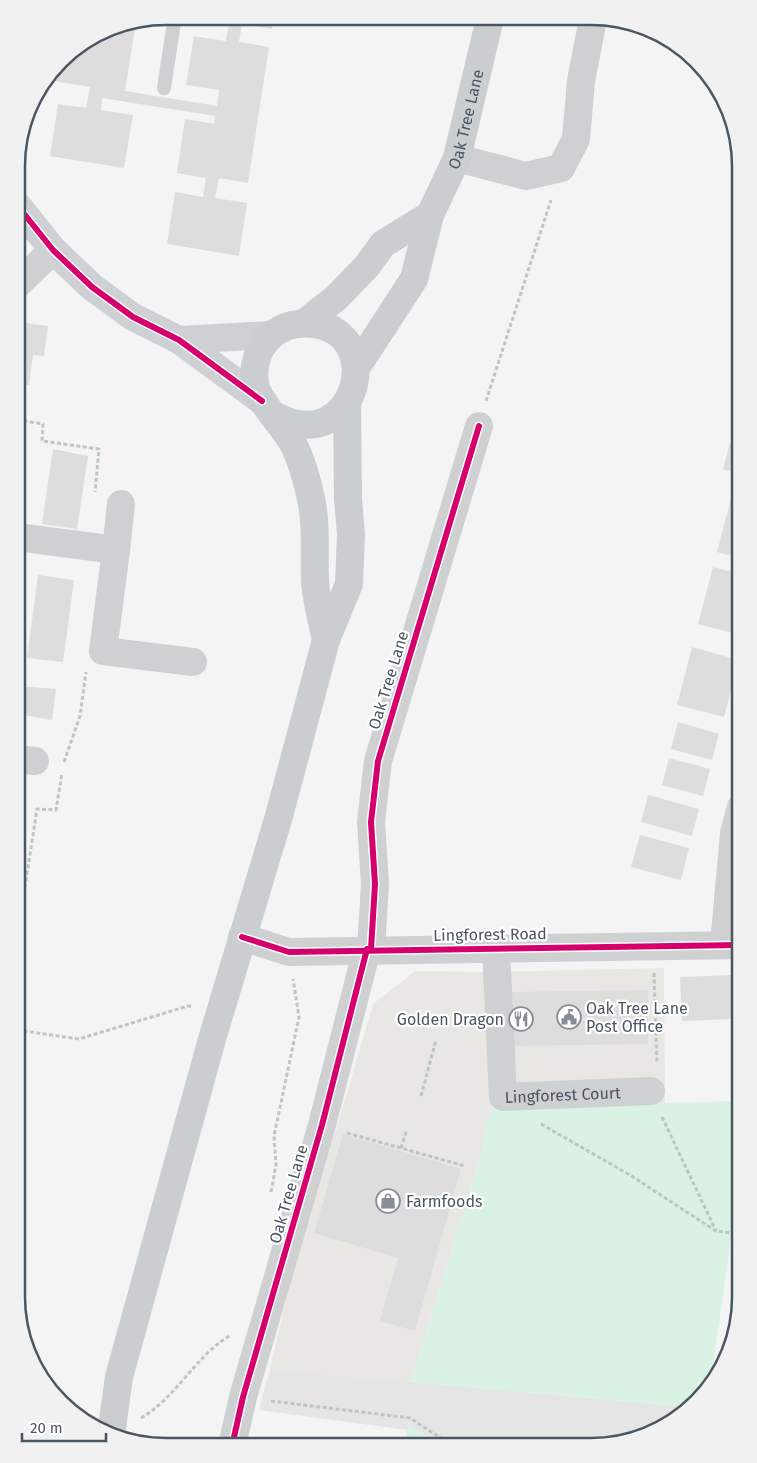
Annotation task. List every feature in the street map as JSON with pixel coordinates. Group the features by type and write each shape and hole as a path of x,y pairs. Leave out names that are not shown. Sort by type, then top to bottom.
{"main road":[{"name":"Oak Tree Lane","path":"112,1426 119,1377 220,1012 279,816 326,640 349,584 351,534 348,499 347,404 353,393 356,368 414,279 430,215 457,158 488,25"},
{"name":"Oak Tree Lane","path":"304,323 336,298 367,266 383,244 430,215"},
{"name":"Oak Tree Lane","path":"326,640 315,583 314,525 310,494 292,443 255,385 254,366 260,350 271,335 286,326 304,323 319,325 333,330 348,347 356,368"},
{"path":"268,408 289,422 305,425 321,423 335,415 347,404"}],"street":[{"path":"457,158 526,176 561,168 576,139 581,81 592,25"},
{"path":"25,214 52,250 92,287 133,317 179,340 268,408"},
{"path":"25,276 52,250"},
{"path":"179,340 271,335"},
{"name":"Oak Tree Lane","path":"234,1438 243,1398 322,1126 369,950 375,884 371,822 378,761 479,426"},
{"path":"122,504 103,651 193,662"},
{"path":"25,538 116,550"},
{"name":"Lingforest Road","path":"242,937 289,952 732,945"},
{"name":"Lingforest Court","path":"496,948 503,1097 651,1091"}],"lane":[{"path":"164,88 174,25"}],"path":[{"path":"479,426 561,168"},
{"path":"25,421 43,424 42,442 99,449 94,501 122,504"},
{"path":"25,884 36,809 56,810 63,765 80,716 88,649 103,651"},
{"path":"271,1193 276,1165 274,1136 299,1017 289,952"},
{"path":"25,1031 79,1039 188,1006 220,1012"},
{"path":"421,1096 436,1040"},
{"path":"537,1122 630,1175 716,1230 732,1233"},
{"path":"322,1126 464,1166"},
{"path":"402,1148 406,1132"},
{"path":"136,1422 158,1408 214,1345 246,1326 261,1341"},
{"path":"243,1398 410,1418 441,1438"}],"shaded area":[{"path":"664,968 665,1104 491,1107 482,1151 411,1382 270,1369 298,1249 338,1124 373,1004 415,971 488,972"},
{"path":"270,1369 680,1406 661,1419 636,1430 609,1437 591,1438 406,1438 407,1430 259,1410"}],"green space":[{"path":"732,1101 732,1231 713,1366 703,1383 680,1406 411,1382 482,1151 491,1107"},
{"path":"408,1424 430,1438 406,1438"}],"building":[{"path":"229,25 242,25 239,42 269,47 248,183 219,178 215,198 247,203 239,256 167,244 175,192 203,197 206,178 177,173 185,119 214,124 215,116 102,98 101,110 133,115 124,168 50,156 58,104 86,108 90,87 54,81 80,54 104,40 135,29 125,91 217,106 219,90 186,85 194,36 226,41"},
{"path":"248,25 273,25 272,29"},
{"path":"25,323 48,326 44,356 33,355 29,385 25,384"},
{"path":"730,443 732,443 732,472 723,469"},
{"path":"53,449 88,456 77,529 42,524"},
{"path":"732,495 732,556 717,552"},
{"path":"713,567 732,572 732,633 698,624"},
{"path":"38,575 74,580 63,662 27,658"},
{"path":"692,647 732,658 732,687 724,717 677,705"},
{"path":"25,687 56,689 52,720 25,715"},
{"path":"678,722 719,734 712,760 671,749"},
{"path":"669,758 710,769 703,796 662,785"},
{"path":"648,795 699,809 692,836 641,822"},
{"path":"640,835 689,848 681,880 631,867"},
{"path":"731,975 732,1019 682,1021 680,977"},
{"path":"648,990 648,1044 509,1046 508,992"},
{"name":"Farmfoods","path":"343,1134 461,1169 415,1331 380,1321 398,1258 314,1233"}],"cycle path":[{"path":"25,215 53,250 92,287 133,317 179,340 262,401"},
{"path":"371,949 375,884 371,822 378,761 479,426"},
{"path":"242,937 289,952 732,945"},
{"path":"234,1438 243,1397 322,1125 367,949"}],"place":[{"name":"Oak Tree Lane Post Office","path":"569,1017"},
{"name":"Golden Dragon","path":"521,1019"},
{"name":"Farmfoods","path":"388,1201"}]}
